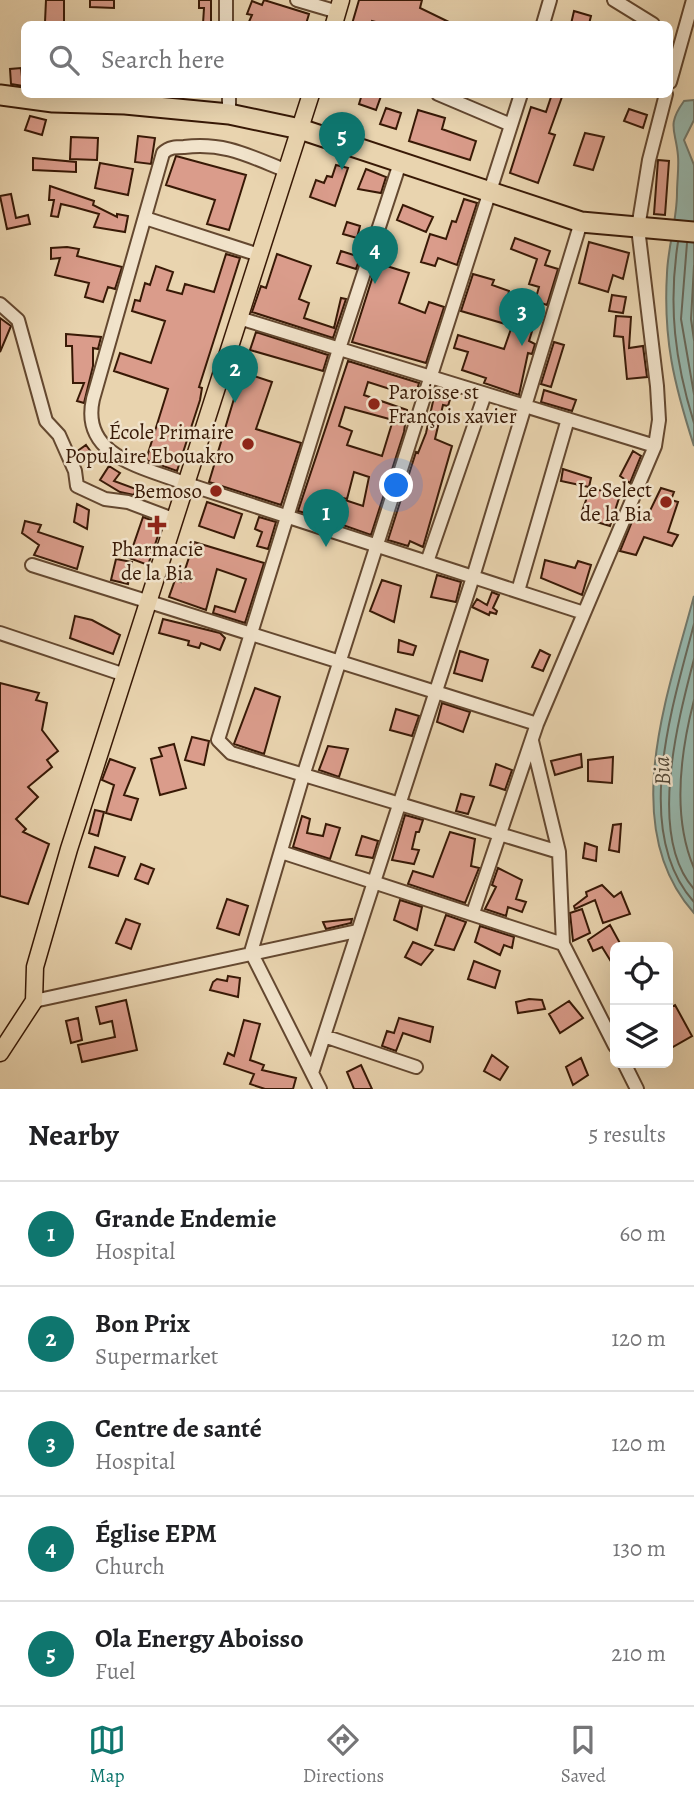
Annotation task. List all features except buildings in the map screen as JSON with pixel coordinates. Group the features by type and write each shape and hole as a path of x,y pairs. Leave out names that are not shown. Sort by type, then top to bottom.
{"highway":[{"path":"0,95 21,98"},
{"path":"23,98 53,102 229,104 581,222 694,232"}],"main road":[{"path":"0,1053 34,1001 33,978 38,954 184,483 310,98"}],"street":[{"path":"226,0 226,21"},
{"path":"297,0 338,12"},
{"path":"544,21 550,0"},
{"path":"614,0 648,21"},
{"path":"675,39 692,0"},
{"path":"447,98 511,125"},
{"path":"320,1089 251,951 303,776 379,546 519,98"},
{"path":"473,913 537,724 655,446 659,420 647,229 649,160 665,98"},
{"path":"287,171 220,145 167,149 89,417 94,433 112,452 184,483 584,613"},
{"path":"401,163 339,349 218,740 231,753 559,852"},
{"path":"145,218 260,255"},
{"path":"312,1073 473,577 523,405 581,222"},
{"path":"0,304 18,320 46,421 59,435 75,471 78,486 106,499 128,502 173,519"},
{"path":"239,318 655,446"},
{"path":"427,562 485,394"},
{"path":"517,591 568,419"},
{"path":"32,565 537,724"},
{"path":"0,633 125,675"},
{"path":"532,739 559,852 562,944 610,1036"},
{"path":"281,852 562,944"},
{"path":"34,1001 251,951 357,931"},
{"path":"324,1036 416,1067"},
{"path":"626,1068 637,1089"}],"water":[{"path":"694,100 694,120 684,140 694,165 694,446 672,361 666,297 678,170 674,123 678,109 684,101"},
{"name":"Bia","path":"694,596 694,913 671,879 658,841 653,801 655,759 662,717"}],"place":[{"name":"Ola Energy Aboisso","path":"342,170"},
{"name":"Église EPM","path":"375,284"},
{"name":"Centre de santé","path":"522,346"},
{"name":"Bon Prix","path":"235,403"},
{"name":"Paroisse st François xavier","path":"374,404"},
{"name":"École Primaire Populaire Ebouakro","path":"248,444"},
{"name":"Bemoso","path":"216,491"},
{"name":"Le Select de la Bia","path":"666,502"},
{"name":"Pharmacie de la Bia","path":"157,525"},
{"name":"Grande Endemie","path":"326,547"}]}
